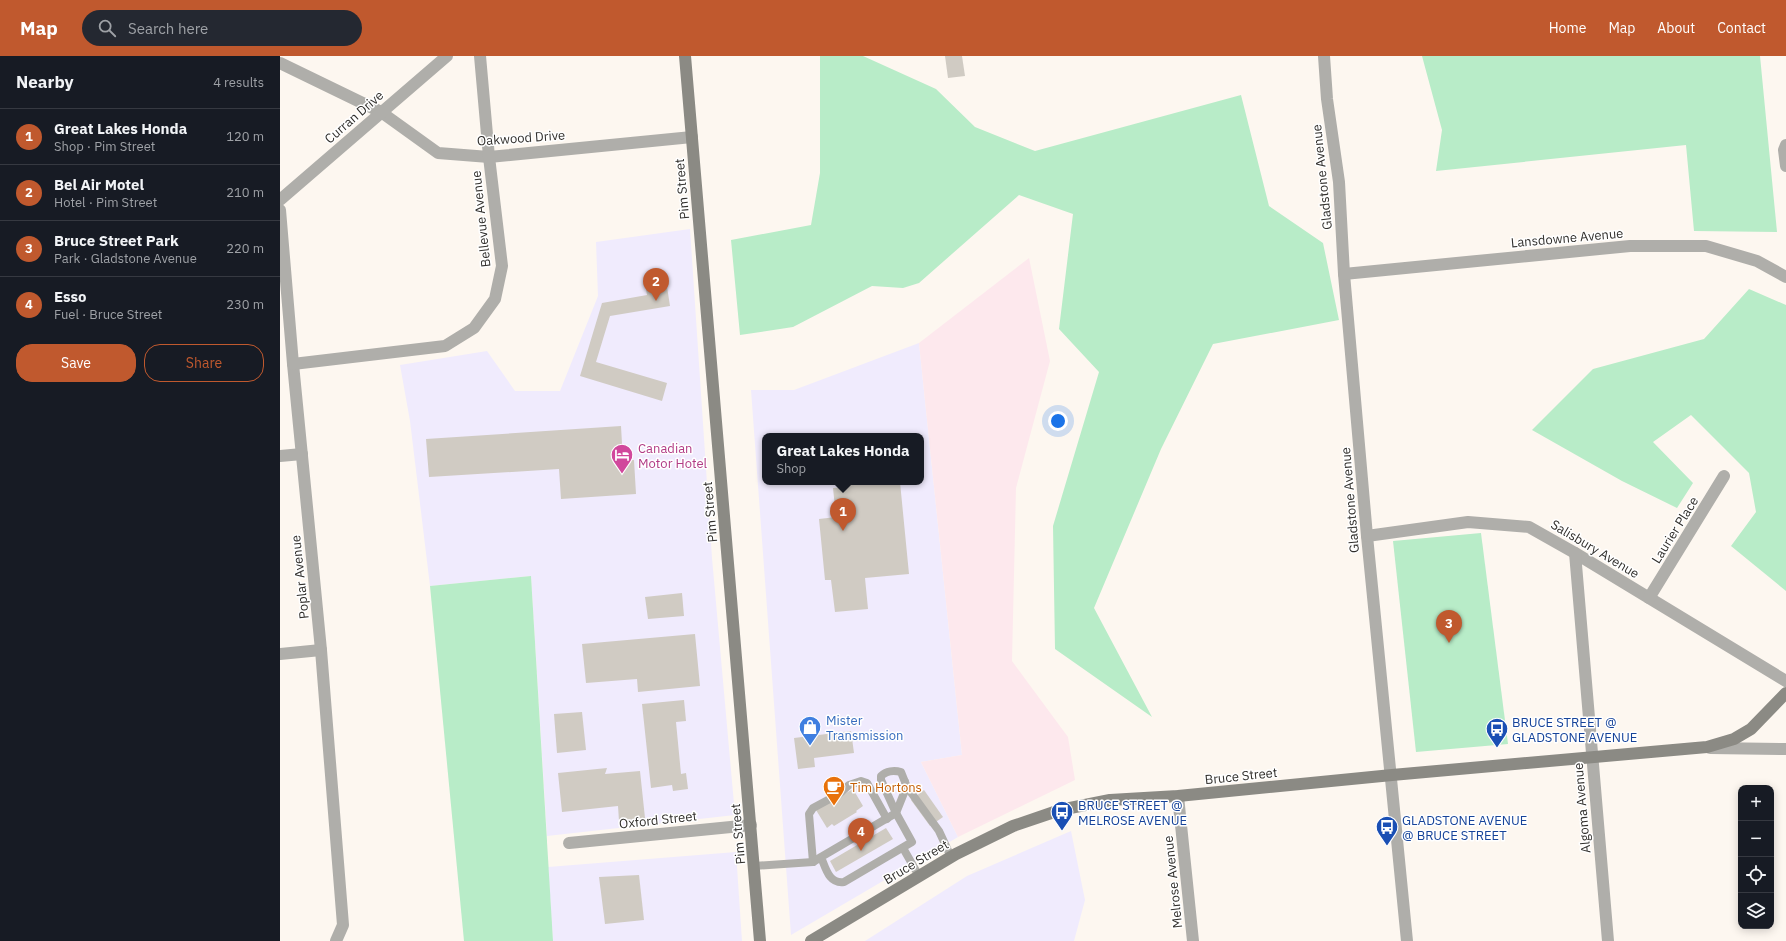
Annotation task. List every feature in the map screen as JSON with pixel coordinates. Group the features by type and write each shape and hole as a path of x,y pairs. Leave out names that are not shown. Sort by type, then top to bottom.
{"main road":[{"name":"Pim Street","path":"685,56 760,941"},
{"name":"Bruce Street","path":"811,941 951,857 1013,826 1060,810 1110,800 1178,796 1707,747 1734,739 1751,729 1786,693"}],"street":[{"name":"Curran Drive","path":"280,200 447,56"},
{"name":"Bellevue Avenue","path":"293,364 445,346 474,328 495,299 502,266 489,157 480,56"},
{"name":"Gladstone Avenue","path":"1324,56 1327,99 1339,182 1344,274 1366,536 1392,775 1408,941"},
{"name":"Oakwood Drive","path":"280,63 381,112 438,153 489,157 692,137"},
{"path":"1786,145 1784,150 1786,166"},
{"name":"Poplar Avenue","path":"280,210 282,255 321,650 343,925 336,941"},
{"name":"Lansdowne Avenue","path":"1344,274 1630,246 1706,246 1757,260 1786,277"},
{"path":"280,456 302,454"},
{"name":"Laurier Place","path":"1649,598 1724,476"},
{"name":"Salisbury Avenue","path":"1366,536 1468,522 1529,527 1575,553 1786,681"},
{"name":"Algoma Avenue","path":"1575,553 1591,758 1608,941"},
{"path":"280,654 321,650"},
{"name":"Bruce Street","path":"1707,747 1786,749"},
{"name":"Melrose Avenue","path":"1178,796 1193,941"},
{"name":"Oxford Street","path":"569,843 751,825"}],"lane":[{"path":"821,857 830,877 838,883 844,882 912,842 882,786 881,776 887,772 898,771 901,772 905,782 939,831 951,857"},
{"path":"813,862 809,814 813,808 839,794 849,784 861,781 867,783 887,818"},
{"path":"754,866 813,862 896,813 904,793 905,782"},
{"path":"903,848 919,876"}],"shaded area":[{"path":"690,229 712,558 735,815 547,836 531,576 430,586 410,421 400,365 487,351 515,391 560,391 598,296 596,242"},
{"path":"1029,258 1050,361 1016,488 1012,661 1068,737 1075,780 958,837 921,762 962,755 919,343"},
{"path":"919,343 962,755 921,762 958,837 791,935 751,390 794,390"},
{"path":"1071,831 1085,900 1074,941 865,941 967,876"},
{"path":"736,852 742,941 553,941 548,867"}],"green space":[{"path":"820,56 863,56 936,89 975,127 1035,151 1241,95 1269,206 1323,243 1339,320 1213,344 1161,449 1094,608 1152,717 1055,649 1053,526 1099,372 1059,329 1073,214 1019,195 919,283 903,288 872,286 793,327 740,335 731,240 811,225 820,173"},
{"path":"1422,56 1760,56 1777,232 1694,231 1686,145 1436,171 1442,130"},
{"path":"1749,289 1786,305 1786,591 1731,546 1756,512 1749,473 1691,415 1653,442 1693,483 1677,508 1622,481 1532,430 1593,369 1704,339"},
{"path":"1481,533 1508,744 1416,752 1393,541"},
{"path":"531,576 553,941 464,941 430,586"}],"building":[{"path":"945,56 962,56 965,76 948,78"},
{"path":"666,280 670,306 610,316 596,362 667,383 662,401 580,376 602,303 647,295 645,284"},
{"path":"621,426 623,461 634,460 636,494 561,499 559,469 429,477 426,439"},
{"path":"848,485 900,485 909,574 865,578 868,609 835,612 831,580 825,580 819,519 836,517 833,488 848,487"},
{"path":"682,593 684,616 648,619 645,597"},
{"path":"695,634 700,686 638,692 637,679 586,683 582,644"},
{"path":"684,700 686,721 676,722 681,774 686,773 688,789 673,791 672,785 651,788 642,704"},
{"path":"582,712 586,750 557,753 554,714"},
{"path":"851,731 854,753 814,758 815,767 798,769 794,738"},
{"path":"607,768 605,774 640,771 645,818 619,821 618,806 562,812 558,773"},
{"path":"853,789 863,806 856,811 857,812 834,826 832,824 827,828 816,810"},
{"path":"924,790 943,817 930,826 911,800"},
{"path":"886,828 893,839 836,872 830,861"},
{"path":"639,875 644,920 605,924 599,877"}],"place":[{"name":"Bel Air Motel","path":"656,301"},
{"name":"Canadian Motor Hotel","path":"622,474"},
{"name":"Great Lakes Honda","path":"843,531"},
{"name":"Bruce Street Park","path":"1449,643"},
{"name":"Mister Transmission","path":"810,746"},
{"name":"BRUCE STREET @ GLADSTONE AVENUE","path":"1497,748"},
{"name":"Tim Hortons","path":"834,806"},
{"name":"BRUCE STREET @ MELROSE AVENUE","path":"1062,832"},
{"name":"GLADSTONE AVENUE @ BRUCE STREET","path":"1387,846"},
{"name":"Esso","path":"861,851"}]}
